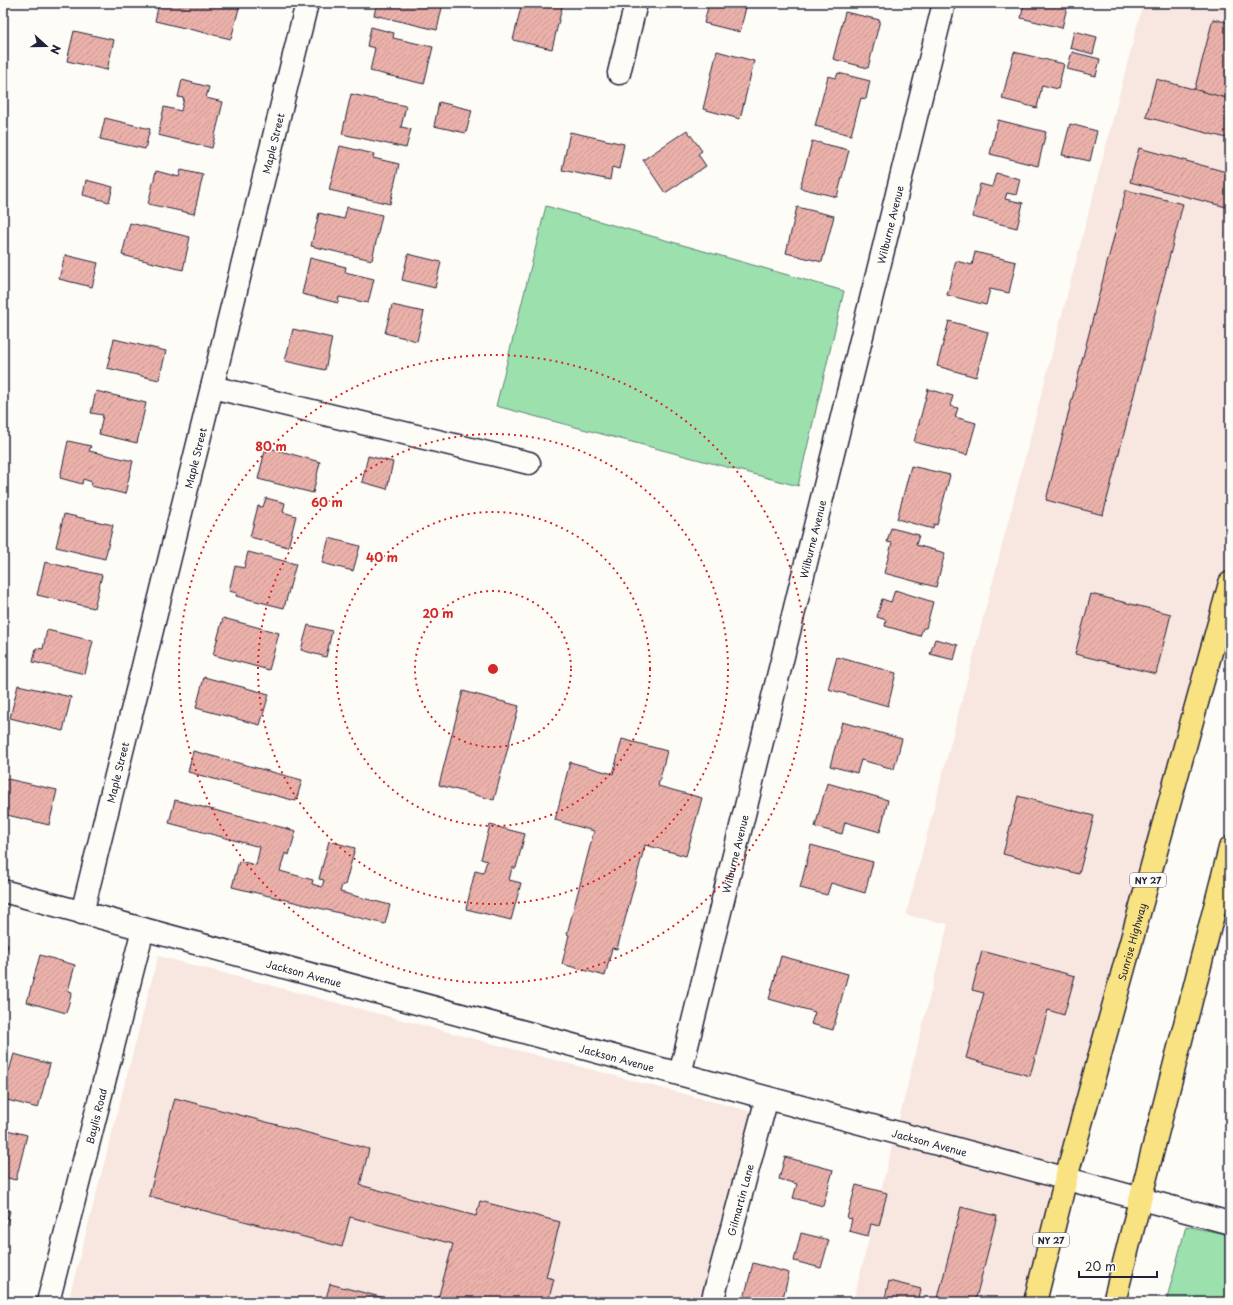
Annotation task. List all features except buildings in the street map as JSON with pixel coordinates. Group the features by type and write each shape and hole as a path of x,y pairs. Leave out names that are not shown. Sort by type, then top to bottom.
{"highway":[{"name":"Sunrise Highway","path":"1035,1302 1066,1178 1230,583"},
{"path":"1114,1302 1230,848"}],"street":[{"name":"Maple Street","path":"82,913 306,3"},
{"path":"619,73 636,3"},
{"name":"Wilburne Avenue","path":"680,1074 944,3"},
{"path":"212,387 529,463"},
{"name":"Jackson Avenue","path":"3,892 1230,1222"},
{"name":"Baylis Road","path":"48,1302 143,929"},
{"name":"Gilmartin Lane","path":"712,1302 767,1098"}],"shaded area":[{"path":"1143,3 1230,3 1230,559 1034,1302 853,1302 948,924 906,915"},
{"path":"158,956 753,1112 703,1302 68,1302"}],"green space":[{"path":"546,206 844,291 798,486 496,406"},
{"path":"1186,1226 1230,1235 1230,1302 1166,1302"}]}
